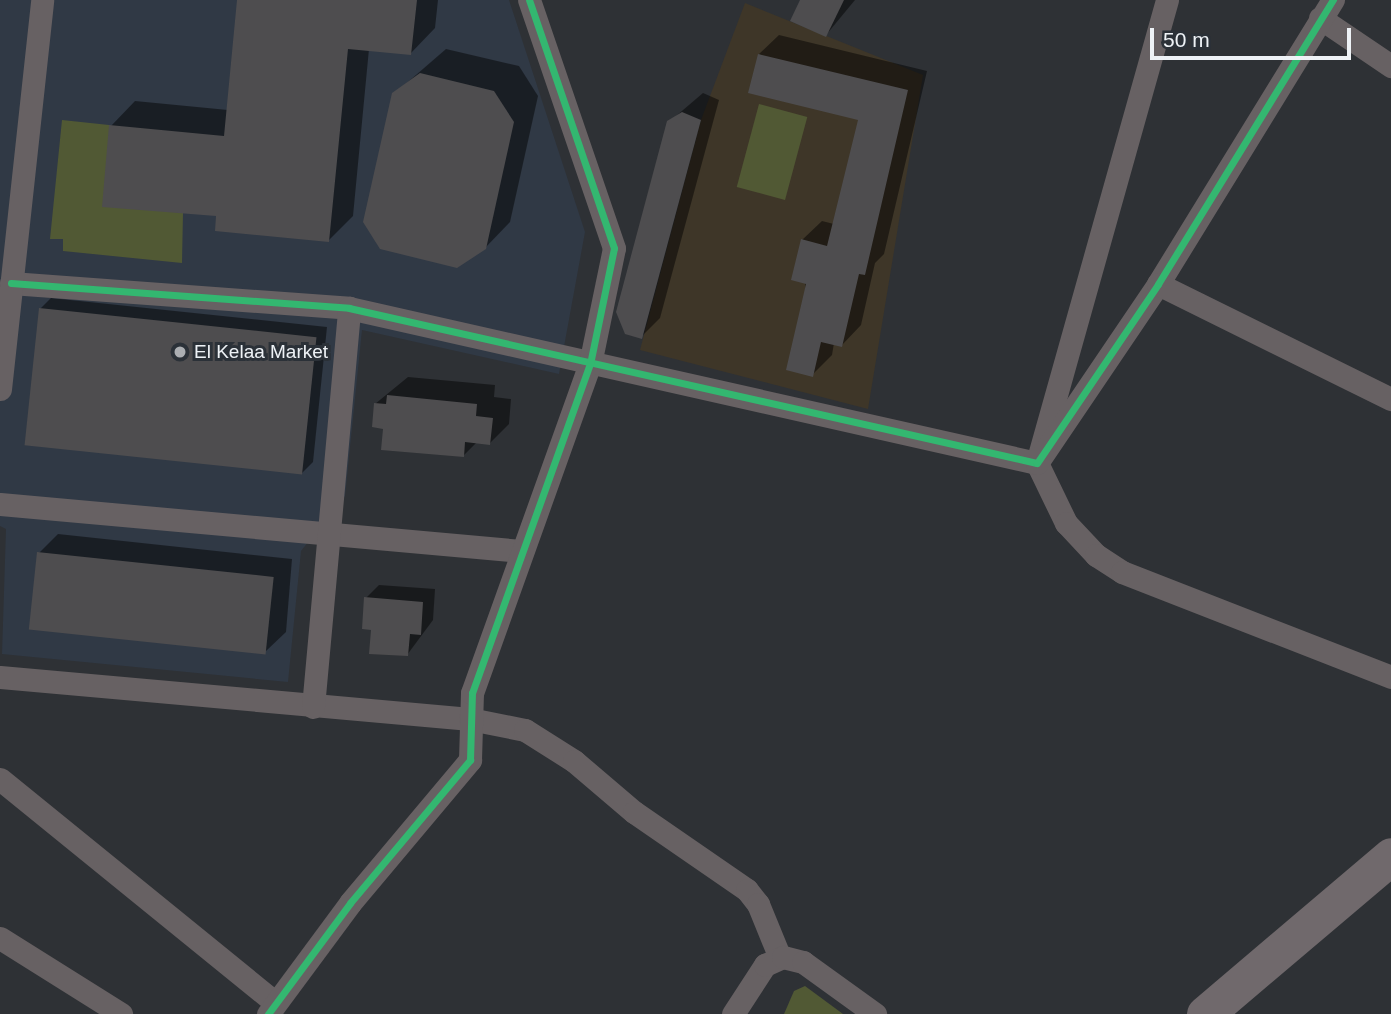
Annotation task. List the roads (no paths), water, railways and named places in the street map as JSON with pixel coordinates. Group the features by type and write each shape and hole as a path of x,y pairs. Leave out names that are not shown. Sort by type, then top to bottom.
{"main road":[{"path":"1205,1014 1391,856"}],"street":[{"path":"0,389 42,0"},
{"path":"0,779 272,1008 350,903 470,760 472,693 520,551 590,364 614,248 530,0"},
{"path":"1167,0 1037,463 1066,523 1096,555 1122,572 1391,677"},
{"path":"1037,463 1158,284 1326,9 1391,66"},
{"path":"11,283 349,308 1037,463"},
{"path":"1158,284 1391,399"},
{"path":"313,707 326,530 349,308"},
{"path":"0,504 326,530 520,551"},
{"path":"0,677 470,719 525,730 574,761 635,812 747,890 758,904 780,958"},
{"path":"0,938 121,1014"},
{"path":"733,1014 765,965 780,958 803,962 875,1014"}],"place":[{"name":"El Kelaa Market","path":"180,352"}]}
